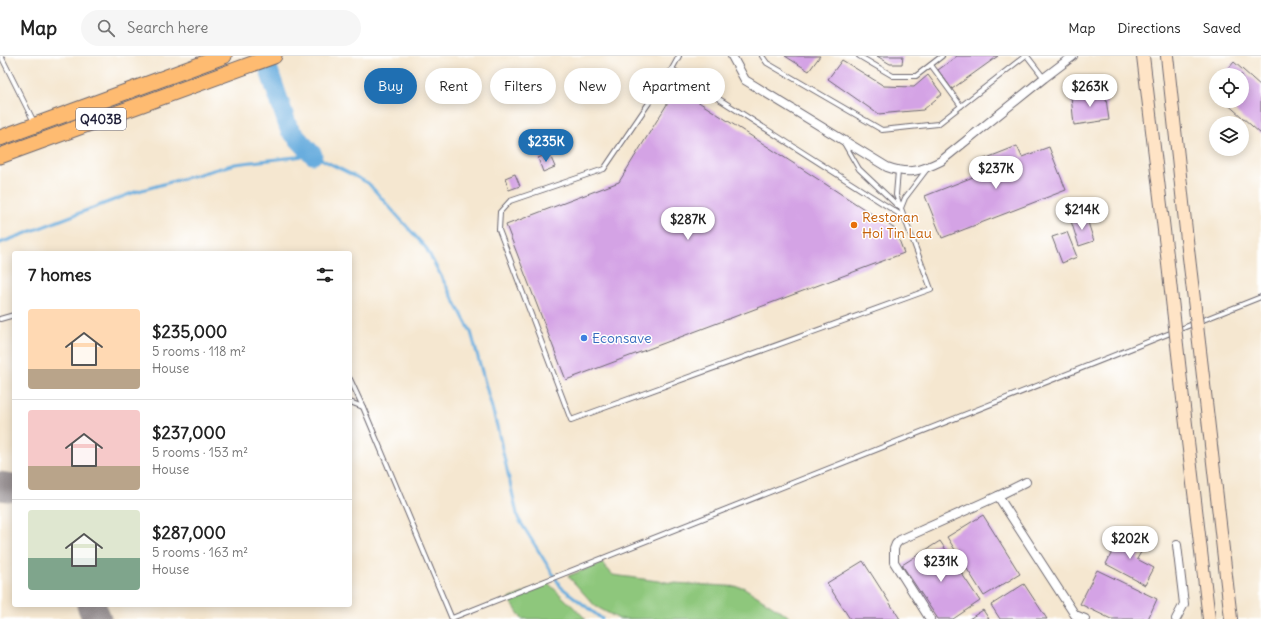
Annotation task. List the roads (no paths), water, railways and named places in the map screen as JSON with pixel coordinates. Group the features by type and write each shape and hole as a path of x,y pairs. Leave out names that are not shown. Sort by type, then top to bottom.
{"highway":[{"path":"0,138 224,56"},
{"name":"Q403B","path":"0,156 274,56"}],"main road":[{"path":"1144,56 1209,619"},
{"path":"1167,56 1231,619"}],"street":[{"path":"732,56 745,80 887,167 898,171 914,172 941,161 1073,56"},
{"path":"930,619 894,562 894,549 896,544 900,540 1026,482"},
{"path":"998,496 1075,615 1085,619"},
{"path":"1176,619 1184,604 1177,545"}],"lane":[{"path":"1,56 36,125"},
{"path":"672,68 679,56"},
{"path":"762,56 767,63 882,130 938,124 1026,56 1044,78"},
{"path":"859,56 893,76 916,76 942,56"},
{"path":"931,65 961,106"},
{"path":"725,102 904,217"},
{"path":"648,104 604,169 510,201 500,212 499,230 571,420 931,289 896,195 898,171"},
{"path":"842,139 859,169 901,209"},
{"path":"901,209 905,198 929,167"},
{"path":"352,383 452,618 1261,297"},
{"path":"0,319 12,316"},
{"path":"352,403 363,407"}],"waterway":[{"path":"264,56 289,129 313,155"},
{"path":"0,243 135,192 235,164 313,155 368,183 426,248 471,332 497,426 518,518 561,587 602,619"}],"place":[{"name":"Restoran Hoi Tin Lau","path":"854,225"},
{"name":"Econsave","path":"584,338"}]}
